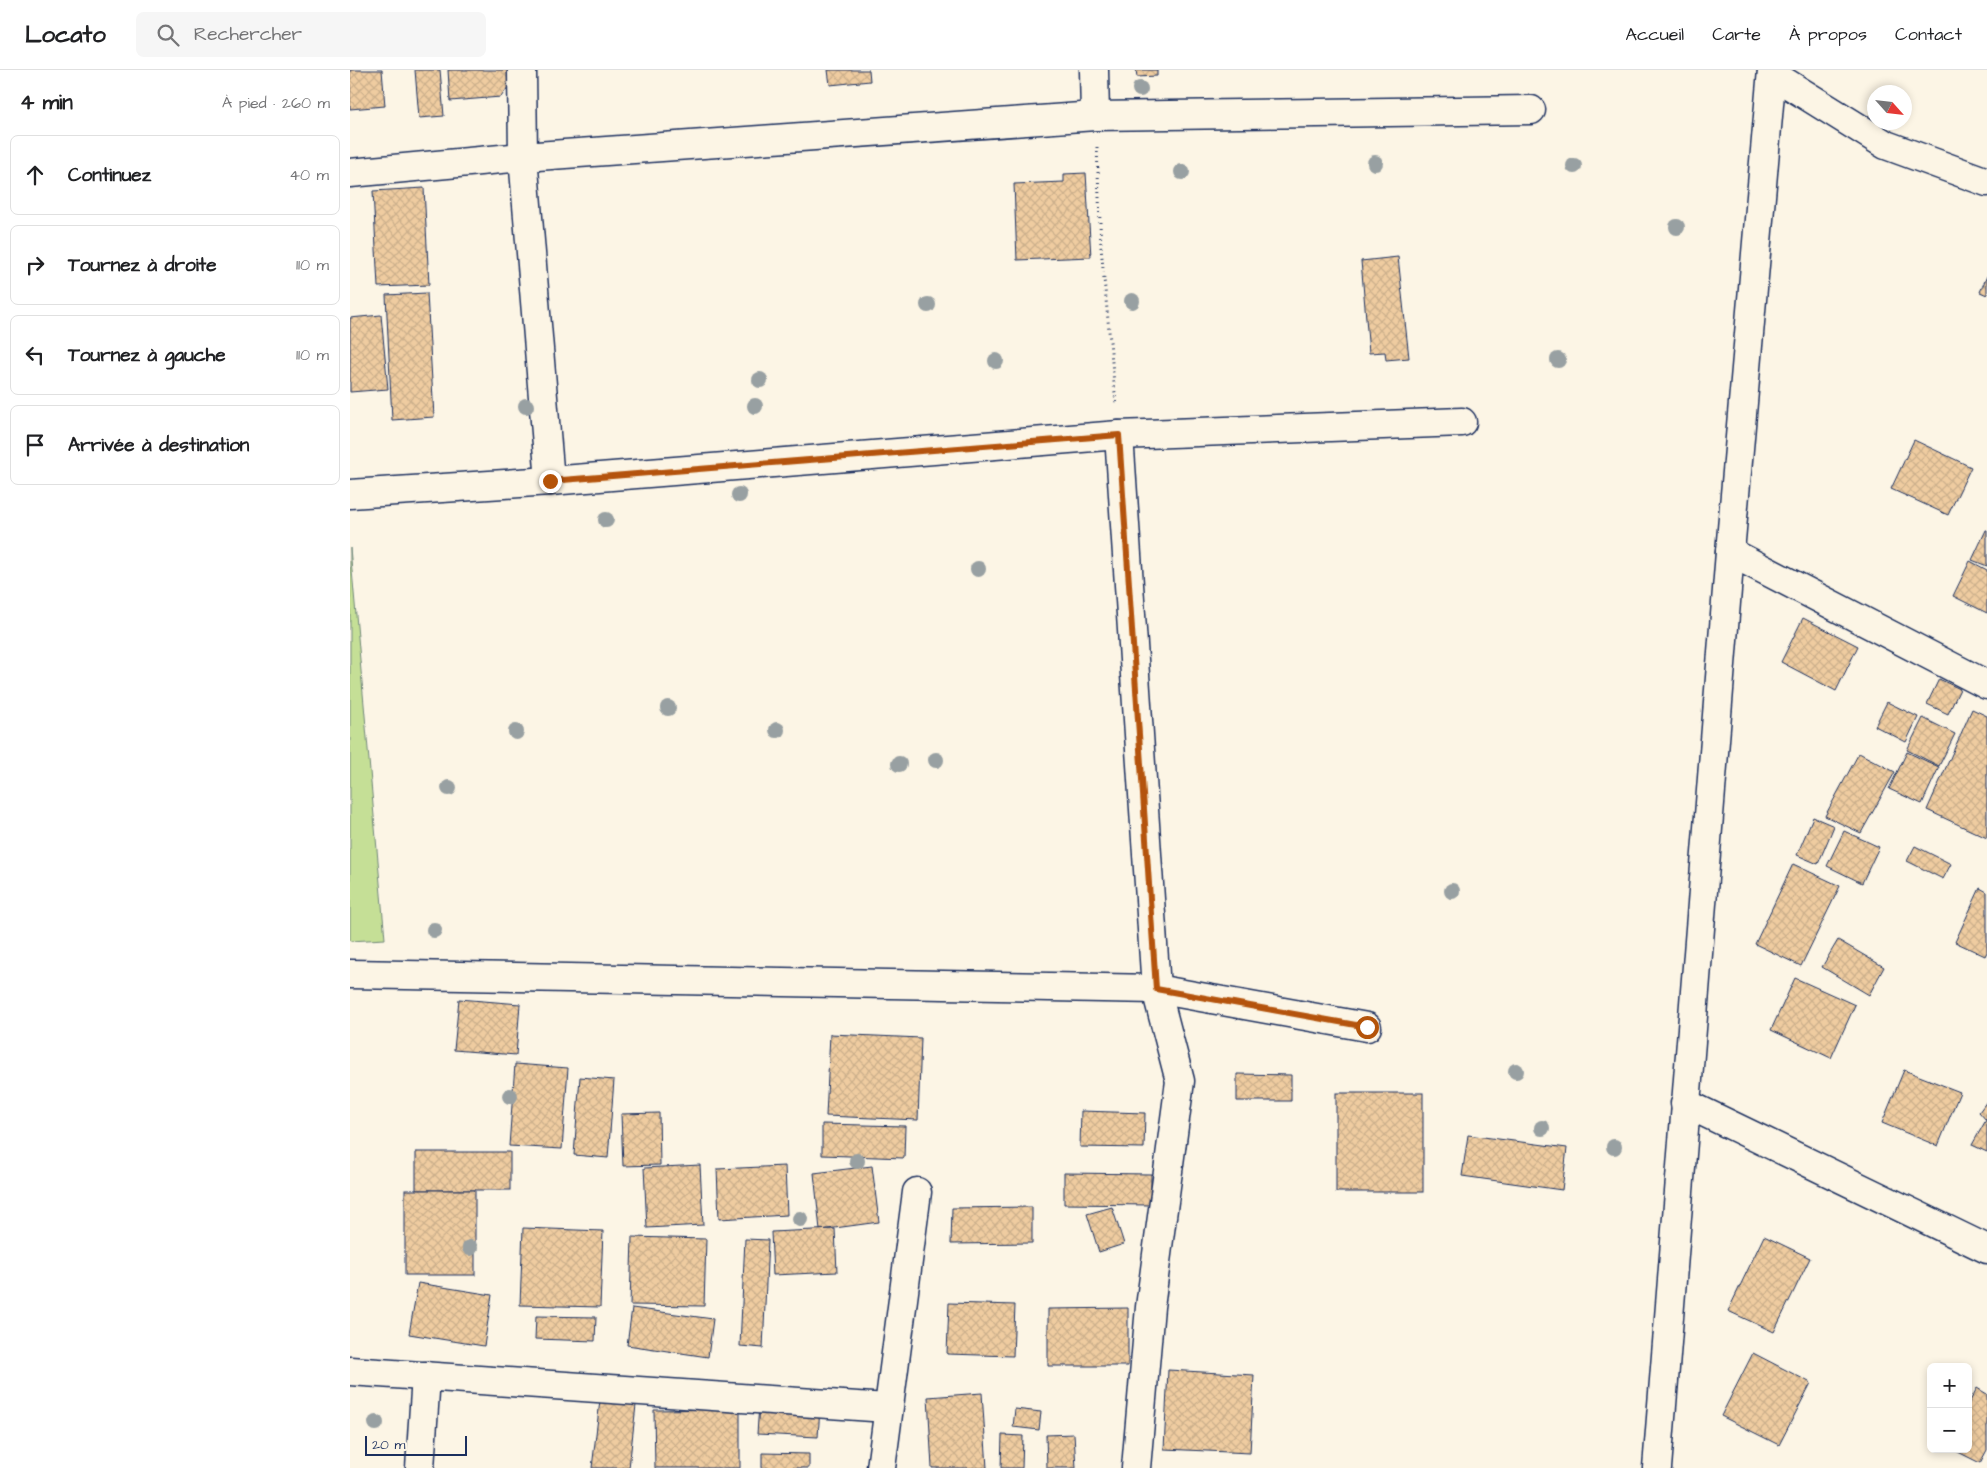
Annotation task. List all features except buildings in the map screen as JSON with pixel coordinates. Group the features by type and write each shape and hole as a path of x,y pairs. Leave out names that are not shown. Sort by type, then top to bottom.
{"street":[{"path":"522,70 523,157 550,481"},
{"path":"1094,70 1095,116"},
{"path":"1657,1468 1730,552 1772,72 1886,145 1987,182"},
{"path":"350,173 523,157 1095,116 1531,110"},
{"path":"350,494 550,481 1119,435 1462,422"},
{"path":"1119,435 1156,989 1180,1081 1150,1306 1136,1468"},
{"path":"1730,552 1987,685"},
{"path":"350,974 1156,989 1367,1027"},
{"path":"1685,1103 1987,1249"},
{"path":"881,1468 887,1408 917,1192"},
{"path":"350,1371 887,1408"},
{"path":"420,1468 426,1376"}],"path":[{"path":"1095,116 1100,247 1119,435"}],"green space":[{"path":"350,548 385,939 350,941"}],"route":[{"path":"550,481 1119,435 1156,989 1367,1027"}]}
